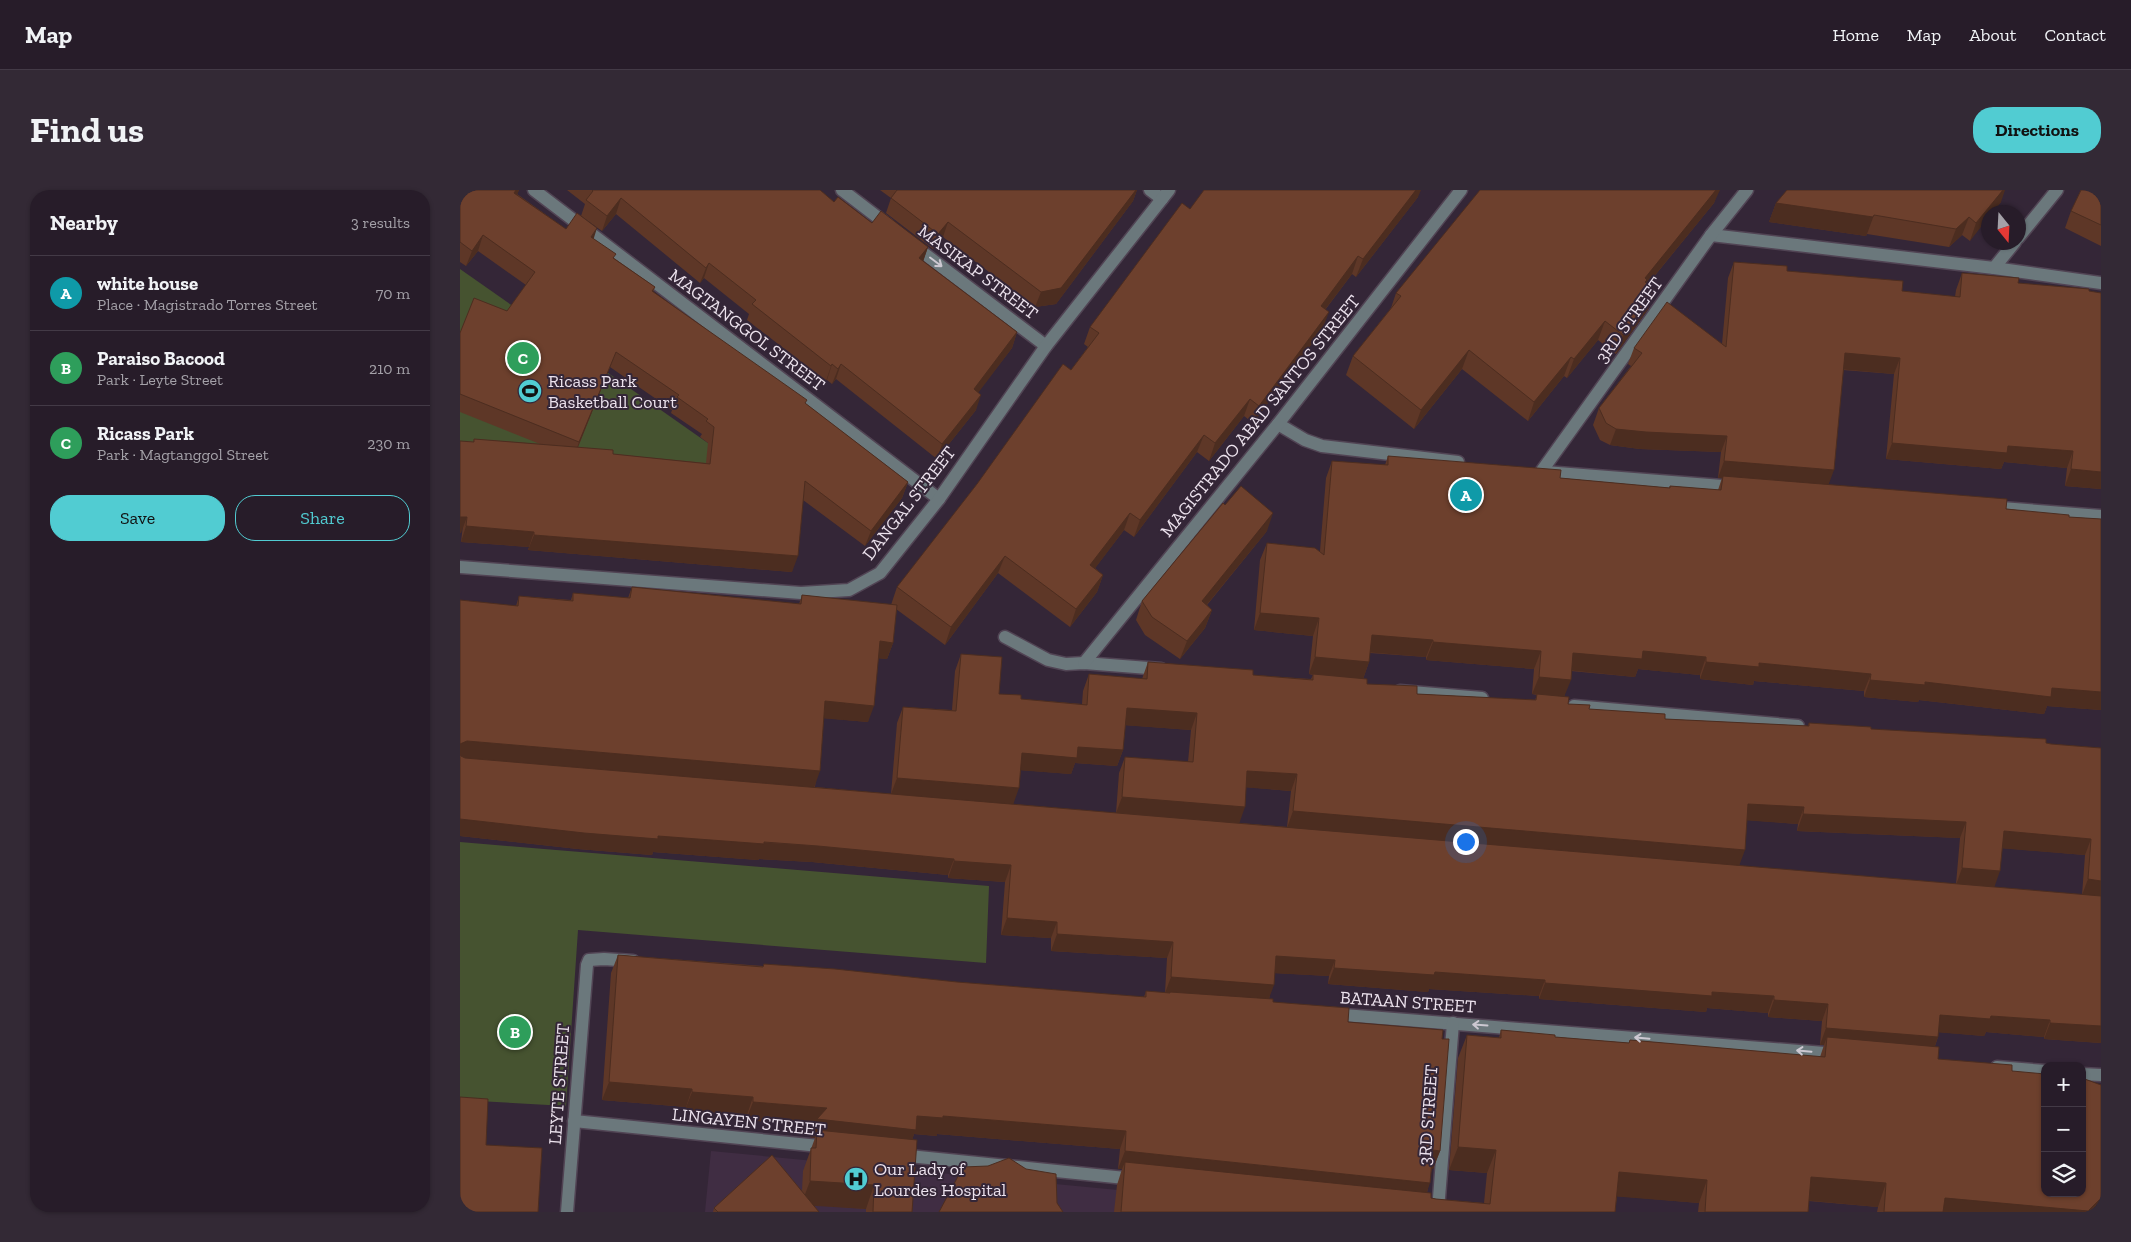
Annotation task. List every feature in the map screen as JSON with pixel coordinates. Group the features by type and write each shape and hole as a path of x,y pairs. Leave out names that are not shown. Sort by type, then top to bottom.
{"street":[{"name":"MAGTANGGOL STREET","path":"534,190 939,499"},
{"name":"MASIKAP STREET","path":"842,190 1046,346"},
{"path":"1150,190 1165,195"},
{"name":"MAGISTRADO ABAD SANTOS STREET","path":"1084,663 1278,424 1460,190"},
{"name":"3RD STREET","path":"1747,190 1711,235 1536,471 1747,488"},
{"path":"2026,228 2057,190"},
{"name":"DANGAL STREET","path":"460,567 801,593 849,590 880,573 939,499 1046,346 1165,195"},
{"path":"1711,235 1994,268 2101,283"},
{"path":"1994,268 2009,250"},
{"path":"1278,424 1305,440 1322,446 1474,464"},
{"path":"1973,506 2101,516"},
{"path":"1005,637 1048,660 1066,664 1084,663 1177,671"},
{"path":"1389,690 1497,699"},
{"path":"1556,704 1812,727"},
{"name":"LEYTE STREET","path":"567,1212 586,972 589,960 604,959 643,962"},
{"name":"BATAAN STREET","path":"1315,1012 1852,1055"},
{"name":"3RD STREET","path":"1452,1211 1433,1210 1453,1023"},
{"path":"1980,1065 2041,1070"},
{"path":"2086,1074 2101,1075"},
{"name":"LINGAYEN STREET","path":"574,1121 842,1149"},
{"path":"882,1153 1150,1180"}],"shaded area":[{"name":"Our Lady of Lourdes Hospital","path":"711,1151 1296,1207 1296,1212 705,1212"}],"green space":[{"path":"460,269 762,481 460,446"},
{"path":"460,842 989,886 986,963 578,930 566,1106 460,1100"}],"building":[{"path":"460,190 516,190 514,193 566,229 577,213 597,228 591,237 616,254 613,258 655,287 652,291 807,400 805,403 908,482 871,531 805,481 798,556 534,535 534,532 466,526 467,517 460,517 460,441 474,442 474,439 613,450 613,454 710,464 714,427 706,421 708,419 677,397 679,395 616,352 579,442 460,394 460,333 474,298 507,311 535,272 483,235 472,251 460,242"},
{"path":"592,190 820,190 834,202 838,197 872,223 881,211 928,247 919,258 1017,332 974,389 981,395 942,444 841,364 838,369 832,364 831,366 752,304 756,300 709,263 706,268 621,198 607,216 586,200"},
{"path":"897,190 1136,190 1061,288 1041,292 948,222 938,234 891,198"},
{"path":"1204,190 1416,190 1363,259 1358,256 1321,306 1329,312 1259,406 1250,399 1215,443 1204,435 1140,520 1130,513 1090,565 1103,575 1076,609 1005,556 951,627 897,587 977,484 1063,364 1071,370 1099,333 1090,327 1182,203 1190,209"},
{"path":"1480,190 1716,190 1645,278 1647,280 1645,282 1655,290 1623,335 1605,321 1574,359 1571,357 1534,402 1469,350 1421,410 1353,356 1401,296 1396,293"},
{"path":"1787,190 2003,190 1991,205 1981,205 1981,217 1976,223 1969,217 1956,229 1874,215 1873,217 1776,203"},
{"path":"2081,190 2101,190 2101,225 2071,211"},
{"path":"1734,262 1787,266 1787,271 1903,281 1902,291 1960,297 1962,273 2019,278 2018,283 2089,289 2089,291 2101,293 2101,472 2071,469 2073,451 2008,446 2007,453 1892,443 1900,358 1845,353 1834,470 1724,461 1727,436 1616,429 1606,423 1599,408 1642,353 1634,348 1667,302 1726,347"},
{"path":"1388,456 1561,470 1560,478 1670,488 1670,486 1721,490 1723,476 2007,499 2006,509 2101,519 2101,692 2052,688 2051,697 1925,682 1925,685 1870,680 1871,674 1759,663 1759,667 1706,662 1706,657 1643,651 1642,659 1573,653 1571,680 1539,677 1541,651 1372,635 1369,662 1315,657 1319,618 1260,613 1267,543 1315,548 1324,555 1332,461 1388,465"},
{"path":"1241,486 1273,513 1202,601 1212,610 1187,641 1152,617 1142,601 1223,503 1225,505"},
{"path":"632,587 801,604 802,595 897,605 893,643 880,641 874,706 825,701 820,771 467,741 460,744 460,600 518,606 519,596 573,601 573,593 630,598"},
{"path":"961,654 1002,657 999,694 1021,695 1021,699 1087,705 1089,674 1147,679 1148,662 1253,670 1253,675 1313,680 1313,674 1367,679 1367,684 1417,686 1417,694 1536,700 1537,694 1569,697 1568,704 1590,705 1589,709 1665,714 1665,719 1809,726 1809,723 1871,727 1871,729 2046,739 2046,743 2051,744 2101,748 2101,881 2088,879 2091,839 2004,831 2000,871 1962,868 1966,822 1803,814 1804,807 1748,804 1745,850 1293,811 1297,774 1247,771 1245,807 1122,797 1125,757 1193,762 1197,713 1127,708 1123,750 1078,747 1077,758 1022,753 1019,788 897,778 903,707 956,711"},
{"path":"460,754 465,758 2101,896 2101,1026 2050,1023 2050,1020 1991,1016 1990,1019 1940,1015 1938,1037 1826,1028 1828,1004 1774,1000 1774,996 1712,992 1712,996 1545,983 1545,980 1435,972 1434,975 1334,968 1335,960 1276,956 1274,985 1171,977 1173,942 1057,934 1057,922 1007,918 1011,865 954,861 954,859 818,846 658,836 658,839 584,833 460,819"},
{"path":"618,955 763,967 764,964 835,969 957,982 1146,997 1146,991 1273,999 1273,1002 1349,1008 1348,1022 1443,1030 1442,1039 1449,1039 1440,1151 1433,1150 1430,1183 1125,1151 1126,1131 943,1116 943,1118 917,1116 916,1130 817,1119 827,1108 753,1102 753,1097 692,1092 692,1089 609,1082"},
{"path":"1501,1030 1555,1035 1555,1037 1629,1043 1630,1040 1825,1057 1827,1037 1939,1047 1938,1059 2012,1065 2012,1071 2041,1074 2041,1197 2086,1197 2086,1079 2101,1085 2101,1198 2088,1211 1945,1198 1943,1212 1884,1212 1886,1183 1811,1177 1808,1212 1705,1212 1707,1180 1619,1172 1615,1212 1121,1212 1125,1162 1431,1193 1431,1198 1436,1199 1490,1204 1496,1150 1458,1147 1467,1035 1501,1038"},
{"path":"460,1097 488,1099 486,1145 542,1148 538,1212 460,1212"},
{"path":"817,1130 917,1140 912,1212 873,1212 874,1185 810,1181 811,1148 816,1148"},
{"path":"772,1155 819,1212 718,1212 714,1208"},
{"path":"1009,1158 1026,1169 1056,1174 1057,1203 1063,1212 939,1212 963,1167 988,1166"}],"place":[{"name":"Ricass Park","path":"523,358"},
{"name":"Ricass Park Basketball Court","path":"530,391"},
{"name":"white house","path":"1466,495"},
{"name":"Paraiso Bacood","path":"515,1032"},
{"name":"Our Lady of Lourdes Hospital","path":"856,1179"}]}
